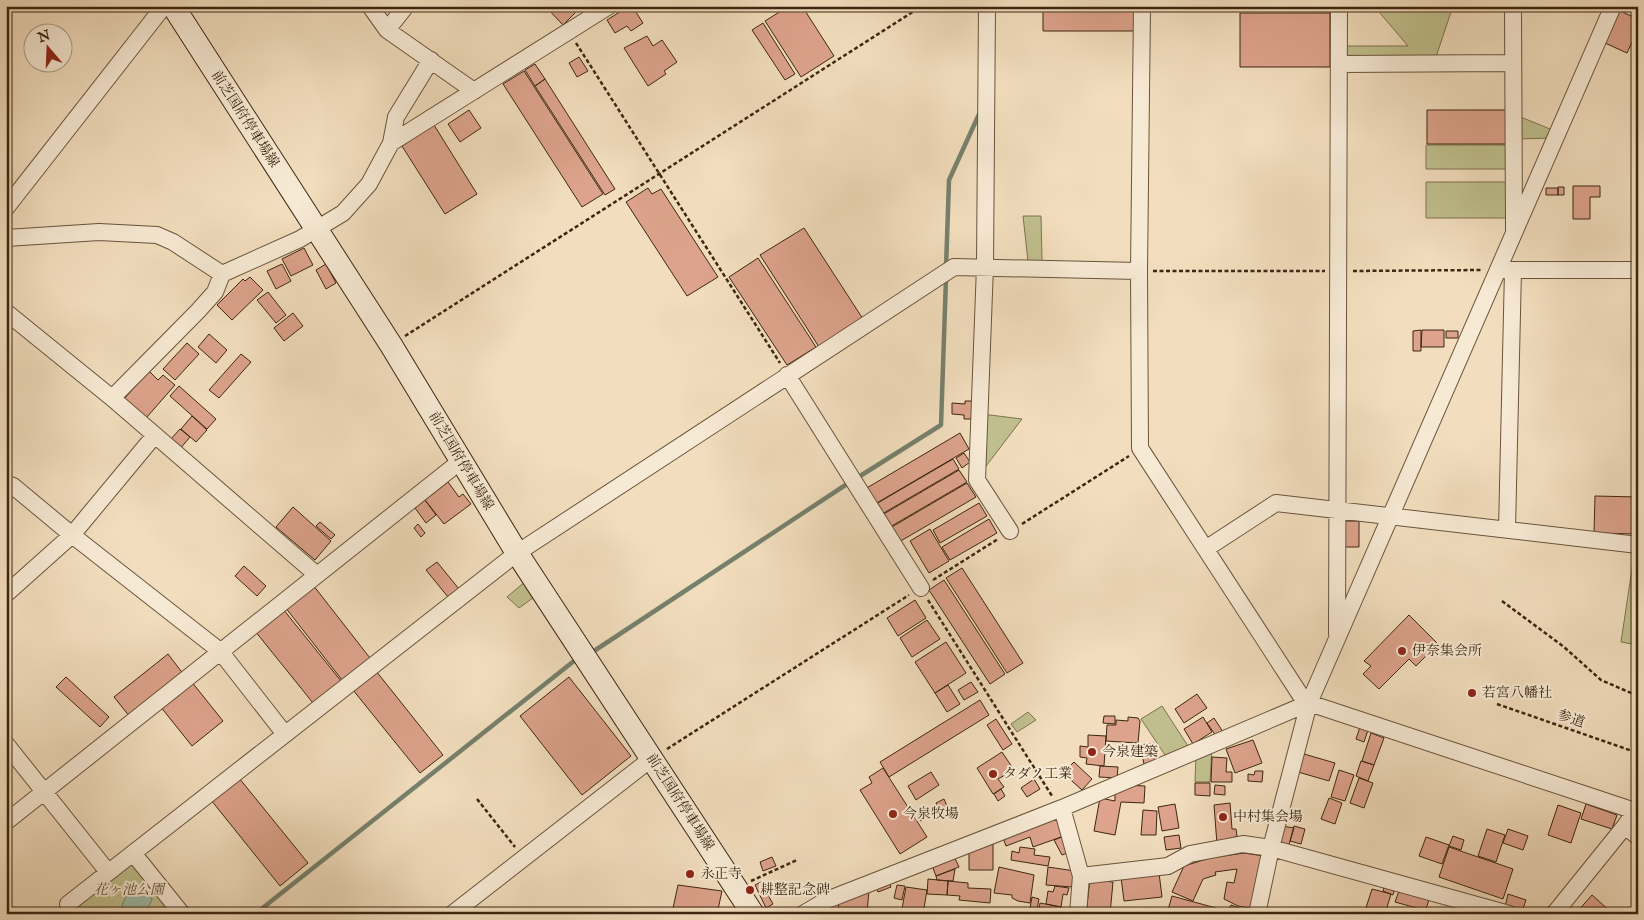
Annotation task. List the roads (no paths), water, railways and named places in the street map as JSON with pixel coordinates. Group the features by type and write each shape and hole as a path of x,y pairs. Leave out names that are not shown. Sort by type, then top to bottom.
{"main road":[{"name":"前芝国府停車場線","path":"173,6 391,345 517,553 753,914"}],"street":[{"path":"6,208 164,6"},
{"path":"370,6 387,30 474,91"},
{"path":"387,30 406,6"},
{"path":"391,143 608,6"},
{"path":"987,6 985,266 976,480 1010,532"},
{"path":"1142,6 1139,271 1140,448 1207,548 1301,696 1309,703 1636,809 1625,826 1554,914"},
{"path":"1337,640 1339,6"},
{"path":"1513,6 1514,236"},
{"path":"1258,914 1270,848 1309,703 1506,270 1514,236 1613,6"},
{"path":"112,398 215,292 222,274 317,230 344,213 369,184 391,143 396,117 431,60"},
{"path":"1339,64 1513,63"},
{"path":"6,238 99,232 158,235 173,242 222,274"},
{"path":"68,904 284,732 517,553 954,267 985,266 1139,271"},
{"path":"1506,270 1638,270"},
{"path":"1506,270 1507,529"},
{"path":"6,312 112,398 316,574"},
{"path":"787,375 920,588"},
{"path":"6,594 72,536 155,436"},
{"path":"6,822 462,460"},
{"path":"6,483 13,486 72,536 220,651 284,732"},
{"path":"1207,548 1276,502 1638,545"},
{"path":"803,914 827,900 1062,808 1309,703"},
{"path":"6,744 108,872"},
{"path":"452,914 651,759"},
{"path":"1062,808 1081,876 1078,914"},
{"path":"1625,826 1638,837"},
{"path":"1081,876 1168,866 1190,854 1243,844 1270,848 1509,914"},
{"path":"133,852 182,914"}],"waterway":[{"path":"946,268 949,180 980,112"},
{"path":"857,478 941,425 946,278"},
{"path":"591,653 850,482"},
{"path":"255,914 579,657"}],"place":[{"name":"伊奈集会所","path":"1402,651"},
{"name":"若宮八幡社","path":"1472,693"},
{"name":"今泉建築","path":"1092,752"},
{"name":"タダノ工業","path":"993,774"},
{"name":"今泉牧場","path":"893,814"},
{"name":"中村集会場","path":"1223,817"},
{"name":"永正寺","path":"690,874"},
{"name":"耕整記念碑","path":"750,890"}],"park label":[{"name":"花ヶ池公園","path":"129,890"}]}
